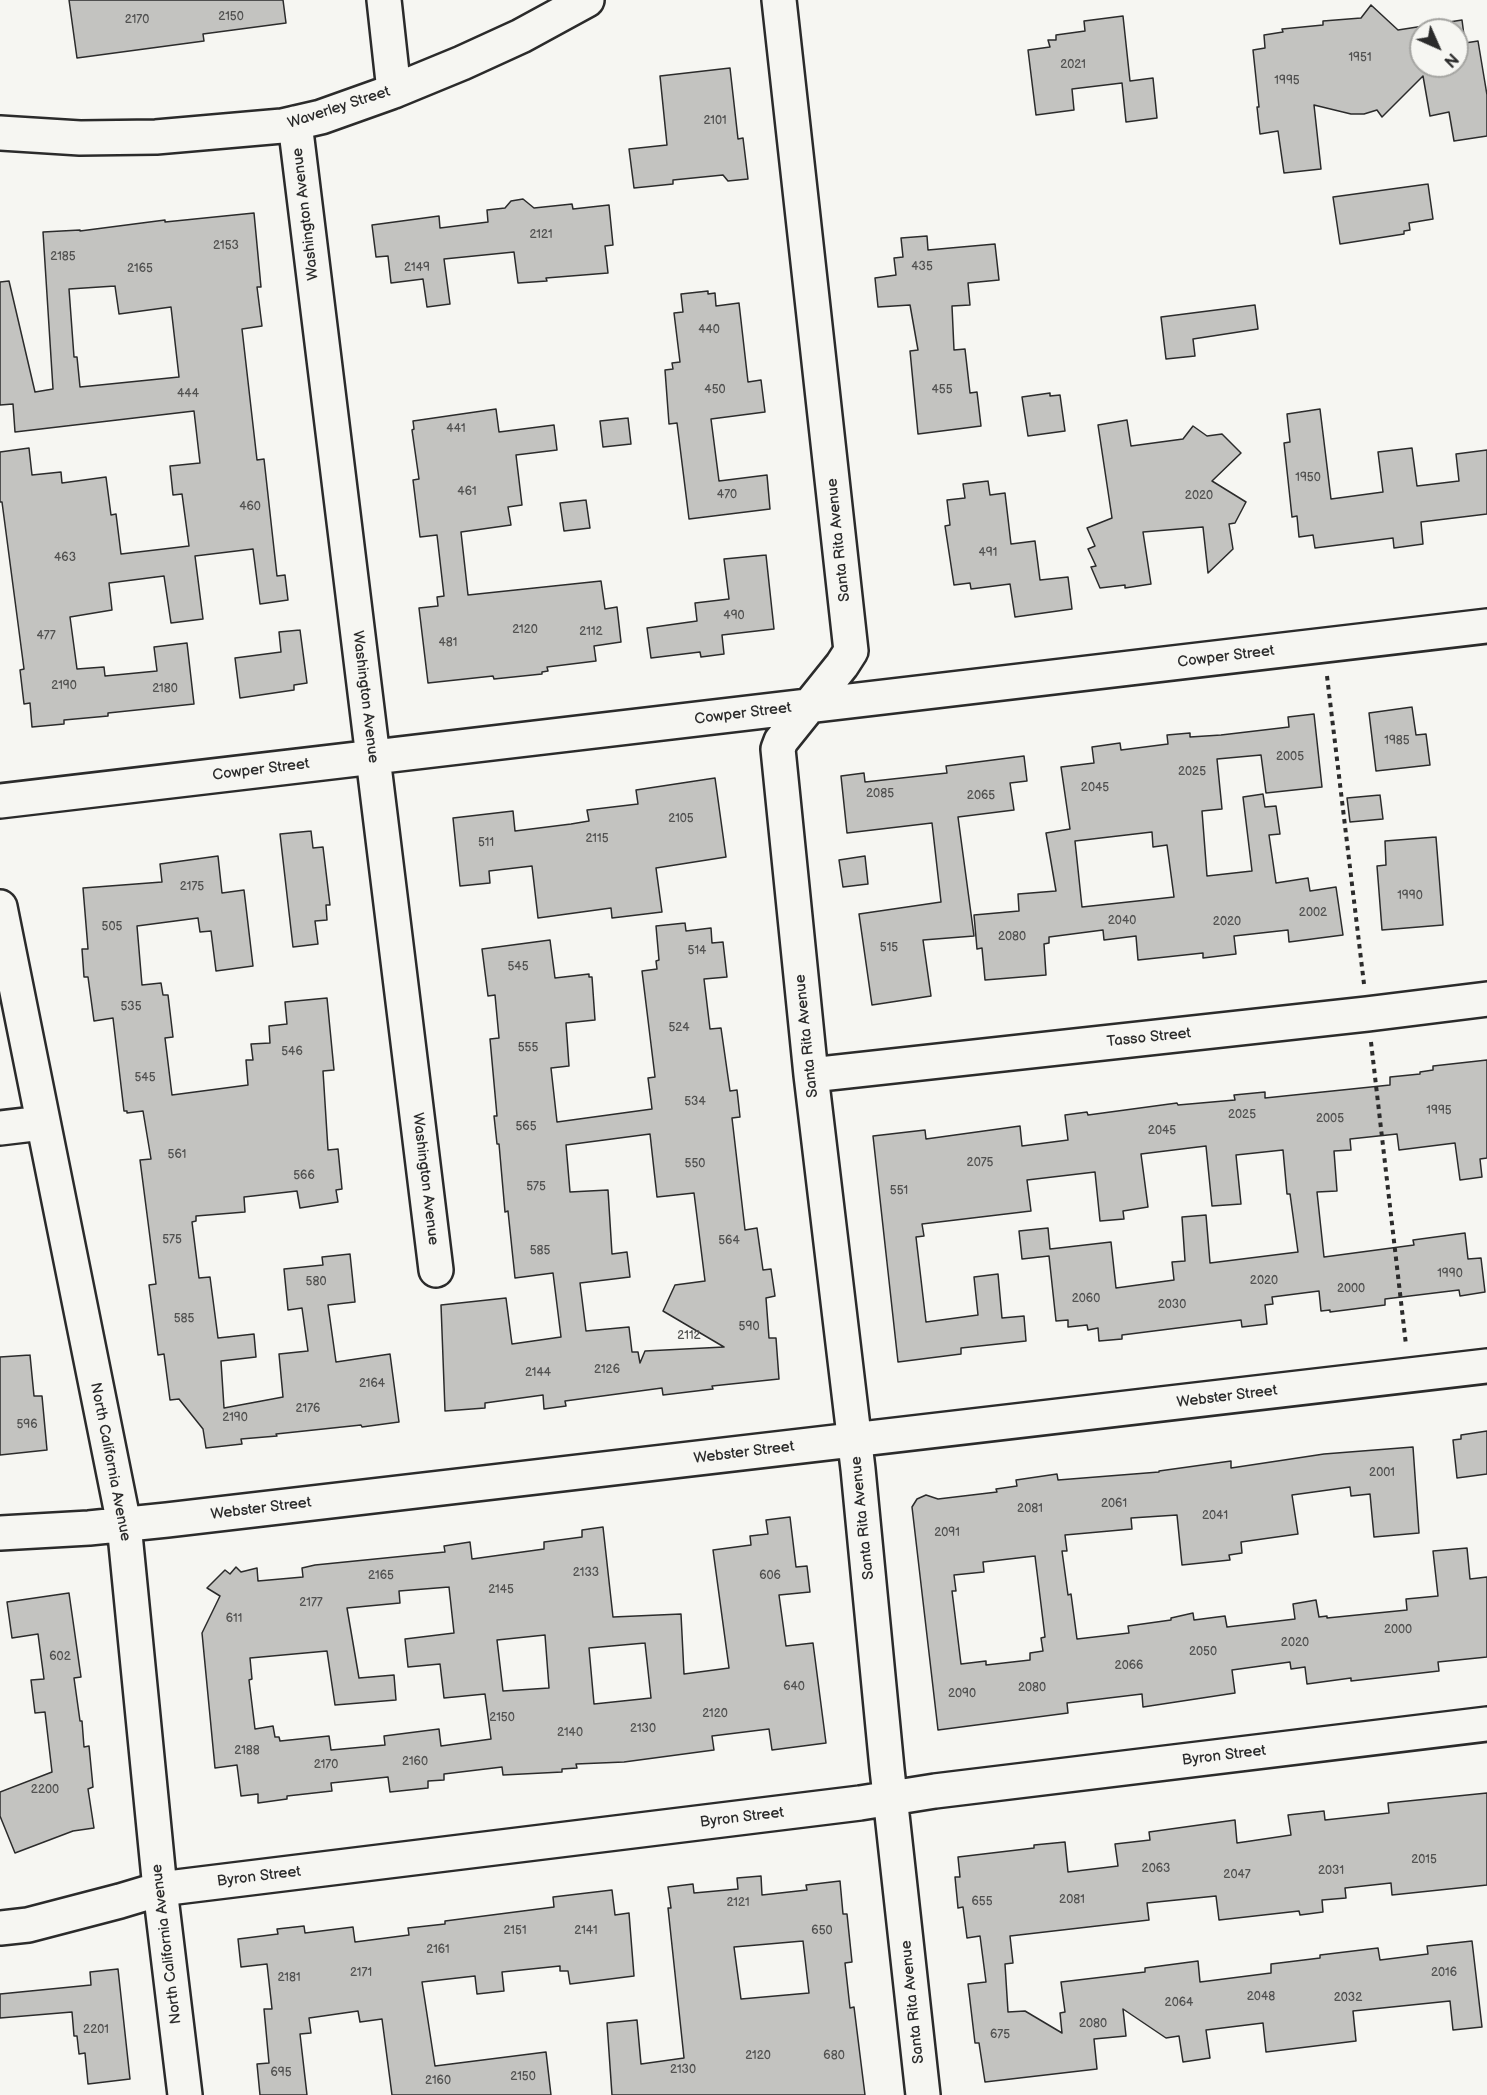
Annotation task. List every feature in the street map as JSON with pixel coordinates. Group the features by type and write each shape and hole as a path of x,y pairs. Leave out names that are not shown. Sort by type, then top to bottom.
{"street":[{"path":"384,0 394,91"},
{"name":"Waverley Street","path":"0,133 80,138 156,137 282,126 321,117 394,91 462,63 521,36 587,0"},
{"name":"Santa Rita Avenue","path":"779,0 851,651 781,741 778,749 811,1075 855,1440 923,2095"},
{"name":"Washington Avenue","path":"295,123 436,1270"},
{"name":"Cowper Street","path":"0,801 1487,626"},
{"name":"North California Avenue","path":"0,907 124,1524 160,1889 185,2095"},
{"name":"Tasso Street","path":"811,1075 1487,999"},
{"path":"0,1128 42,1123"},
{"name":"Webster Street","path":"0,1533 124,1524 1487,1366"},
{"name":"Byron Street","path":"0,1928 28,1924 160,1889 1487,1724"}],"building":[{"path":"69,0 283,0 286,23 203,34 204,41 77,58"},
{"path":"1371,5 1398,30 1409,28 1409,78 1421,78 1382,117 1377,110 1364,114 1351,114 1314,105 1321,169 1284,173 1278,131 1260,134 1253,50 1265,48 1264,35 1283,32 1282,29 1323,25 1323,21 1361,18"},
{"path":"1123,16 1130,81 1153,78 1157,118 1126,122 1122,83 1072,89 1074,110 1036,115 1028,50 1050,47 1048,40 1056,40 1056,35 1085,31 1084,21"},
{"path":"1478,41 1487,95 1487,136 1454,141 1449,112 1430,116 1423,78 1469,78 1469,42"},
{"path":"730,68 738,139 743,138 748,179 728,181 723,175 673,180 673,184 634,188 629,149 667,145 660,76"},
{"path":"1428,184 1433,219 1409,223 1410,230 1404,231 1404,234 1340,244 1333,197"},
{"path":"523,199 534,208 572,204 573,209 609,205 613,245 605,246 608,273 546,278 547,281 518,283 514,252 444,259 450,304 427,307 423,279 391,283 388,256 376,257 372,225 439,216 440,228 488,222 487,210 505,208 511,201"},
{"path":"254,213 261,287 257,287 262,326 242,329 257,460 264,459 277,576 285,575 288,600 260,604 253,549 195,556 203,619 171,623 164,576 109,583 112,610 70,617 77,669 104,667 105,676 157,671 154,647 187,643 194,704 108,713 108,716 64,720 64,724 32,727 30,703 24,704 20,670 24,669 2,502 0,502 0,452 29,448 32,475 61,472 62,483 106,477 111,515 116,514 121,554 189,546 182,494 173,495 170,466 200,463 194,411 15,432 13,404 0,405 0,282 9,281 35,392 53,389 43,232 80,231 165,220 165,222","holes":["115,286 119,314 171,307 179,377 80,387 77,357 74,357 69,289"]},
{"path":"927,236 928,250 995,244 999,280 968,283 970,305 952,306 954,350 965,349 970,393 977,392 981,426 918,434 910,351 918,350 910,305 878,307 875,278 896,275 894,258 903,257 901,238"},
{"path":"708,291 708,294 715,293 716,306 739,303 748,382 761,380 765,412 711,419 719,481 767,475 770,509 689,519 677,423 669,424 665,370 673,369 672,363 680,362 674,313 683,312 681,294"},
{"path":"1255,305 1258,329 1193,339 1195,356 1166,359 1161,317"},
{"path":"1050,393 1050,396 1060,395 1065,431 1028,436 1022,397"},
{"path":"496,409 499,432 554,425 557,450 516,455 522,505 508,507 511,525 461,532 468,595 601,581 605,609 617,607 621,642 594,646 596,661 547,667 548,671 542,674 494,679 493,676 428,683 419,608 438,606 437,597 444,596 437,535 420,537 413,480 419,479 412,430 414,429 413,421"},
{"path":"1320,409 1331,499 1383,492 1378,452 1412,448 1417,486 1459,481 1456,454 1487,450 1487,514 1421,522 1423,544 1394,548 1393,538 1315,548 1313,535 1299,537 1297,516 1292,517 1284,443 1290,442 1287,414"},
{"path":"628,418 631,444 603,447 600,421"},
{"path":"1127,420 1131,446 1183,439 1193,426 1207,436 1222,434 1241,453 1212,481 1246,502 1235,523 1229,524 1233,549 1208,573 1203,527 1143,532 1151,584 1125,588 1125,585 1100,588 1091,567 1096,566 1088,549 1095,546 1087,528 1112,518 1098,425"},
{"path":"988,481 990,495 1005,493 1011,544 1035,541 1040,580 1068,577 1072,609 1015,617 1010,584 971,589 970,583 954,585 945,526 950,525 947,500 965,498 963,484"},
{"path":"586,500 590,528 564,531 560,503"},
{"path":"766,555 774,629 722,635 724,654 701,657 700,652 651,658 647,628 697,621 695,603 729,599 724,559"},
{"path":"300,630 307,683 294,685 294,690 240,698 235,658 281,652 279,632"},
{"path":"1412,707 1416,735 1426,734 1430,765 1376,771 1369,713"},
{"path":"1314,714 1322,787 1266,793 1261,755 1217,759 1222,809 1202,811 1207,876 1252,871 1243,797 1263,794 1265,807 1276,806 1280,834 1269,835 1276,883 1308,878 1310,891 1336,887 1343,935 1289,942 1288,930 1234,936 1236,954 1203,958 1203,953 1138,960 1136,936 1104,940 1103,930 1049,937 1049,943 1044,944 1046,975 985,980 982,948 977,949 974,915 1019,911 1018,894 1056,891 1046,833 1070,829 1061,767 1094,763 1092,747 1120,743 1121,750 1168,744 1167,735 1190,733 1190,737 1221,735 1289,727 1288,717","holes":["1152,832 1153,847 1167,845 1174,897 1082,907 1075,841"]},
{"path":"1024,756 1027,781 1010,783 1014,810 958,817 974,936 923,940 931,996 872,1005 859,914 941,902 932,823 847,833 841,776 864,773 865,782 947,773 946,766"},
{"path":"715,778 726,857 656,868 662,912 612,918 611,908 538,918 532,866 489,871 490,883 460,886 453,818 513,811 515,831 571,824 589,821 587,810 638,804 636,790"},
{"path":"1380,795 1383,819 1350,822 1347,798"},
{"path":"311,831 313,848 323,847 330,905 326,905 327,920 315,921 318,944 293,947 280,834"},
{"path":"1436,837 1443,925 1382,930 1377,866 1386,865 1385,841"},
{"path":"218,856 222,893 244,890 253,966 216,971 211,931 200,932 198,918 137,926 142,985 161,983 163,995 168,995 173,1037 165,1038 172,1095 248,1085 246,1060 253,1060 251,1044 270,1043 269,1026 287,1024 285,1002 327,998 334,1070 323,1071 328,1150 338,1149 342,1189 336,1190 338,1202 300,1208 297,1191 244,1197 245,1212 196,1216 196,1221 192,1222 199,1278 210,1277 218,1338 254,1334 256,1357 221,1361 224,1408 283,1397 279,1354 308,1351 302,1308 288,1310 284,1269 323,1265 322,1257 350,1254 355,1302 328,1305 336,1362 390,1354 399,1422 276,1434 277,1436 241,1439 242,1444 206,1448 203,1429 179,1399 170,1400 164,1354 158,1355 149,1285 156,1284 140,1160 151,1159 143,1111 127,1113 124,1111 113,1018 94,1021 88,977 84,977 82,949 88,949 83,888 162,882 160,864"},
{"path":"865,856 868,884 843,887 839,860"},
{"path":"685,923 686,931 711,928 712,943 723,942 727,977 704,979 710,1029 721,1028 730,1091 737,1090 740,1117 732,1118 745,1230 757,1228 763,1270 771,1269 775,1296 766,1298 769,1338 776,1338 779,1379 712,1386 713,1389 663,1395 662,1388 565,1401 566,1406 544,1409 543,1395 485,1403 485,1408 445,1411 441,1305 506,1298 512,1344 561,1337 553,1273 515,1278 494,1116 497,1116 490,1039 499,1038 495,995 488,996 482,949 550,940 555,978 589,974 589,977 592,977 595,1020 566,1023 569,1066 551,1068 557,1122 652,1109 648,1078 655,1077 642,971 657,969 656,961 659,960 656,926","holes":["650,1134 657,1197 694,1193 705,1281 675,1285 663,1311 724,1347 645,1351 640,1363 638,1352 632,1352 629,1327 586,1331 580,1283 630,1277 627,1252 612,1254 608,1190 570,1192 566,1145"]},
{"path":"1487,1060 1487,1158 1480,1159 1482,1177 1460,1180 1455,1143 1399,1150 1397,1134 1350,1139 1351,1150 1334,1151 1337,1191 1317,1192 1324,1257 1414,1245 1413,1240 1465,1233 1468,1259 1481,1258 1485,1292 1460,1296 1459,1290 1385,1299 1385,1305 1330,1312 1330,1310 1321,1311 1319,1291 1272,1297 1273,1304 1265,1305 1267,1324 1242,1327 1241,1320 1122,1335 1122,1339 1099,1341 1098,1328 1088,1330 1087,1325 1068,1327 1068,1320 1056,1321 1049,1256 1022,1259 1019,1231 1048,1228 1050,1249 1111,1242 1116,1288 1174,1280 1172,1262 1185,1261 1182,1217 1206,1215 1210,1263 1298,1252 1290,1194 1287,1194 1283,1150 1236,1155 1241,1204 1212,1206 1206,1146 1141,1154 1148,1207 1123,1211 1124,1219 1100,1221 1095,1172 1027,1180 1031,1211 922,1224 924,1236 916,1237 926,1322 978,1315 974,1277 998,1274 1002,1318 1024,1316 1026,1341 961,1348 961,1354 898,1362 873,1136 925,1130 926,1139 1020,1126 1022,1146 1068,1140 1065,1115 1087,1112 1088,1115 1177,1103 1178,1105 1235,1100 1234,1095 1265,1092 1265,1098 1390,1085 1390,1077 1420,1074 1420,1072 1433,1070 1433,1066"},
{"path":"30,1355 34,1396 42,1396 47,1450 0,1455 0,1357"},
{"path":"1487,1431 1487,1474 1457,1478 1453,1440 1461,1439 1461,1435"},
{"path":"1413,1447 1419,1533 1374,1537 1370,1494 1351,1496 1350,1487 1292,1495 1298,1534 1241,1542 1242,1553 1229,1555 1230,1560 1182,1565 1177,1515 1131,1518 1132,1529 1065,1535 1067,1551 1062,1551 1077,1639 1129,1633 1128,1626 1171,1620 1171,1618 1193,1613 1194,1620 1225,1616 1227,1627 1295,1619 1293,1604 1316,1600 1319,1617 1327,1616 1327,1618 1407,1610 1406,1599 1438,1596 1433,1551 1467,1548 1470,1579 1487,1577 1487,1657 1438,1662 1439,1671 1307,1684 1305,1667 1291,1669 1290,1662 1232,1670 1235,1693 1143,1707 1142,1694 1067,1703 1068,1713 938,1730 912,1507 917,1499 926,1495 938,1499 997,1492 996,1489 1017,1486 1016,1480 1057,1474 1058,1480 1159,1472 1231,1461 1231,1468 1324,1454","holes":["1035,1556 1045,1637 1041,1638 1043,1651 1030,1653 1030,1660 986,1665 986,1661 961,1664 952,1591 956,1591 954,1575 984,1572 983,1562"]},
{"path":"790,1517 796,1567 807,1566 810,1592 779,1595 786,1646 813,1643 826,1743 772,1750 769,1729 712,1736 714,1750 624,1762 576,1764 577,1768 562,1769 562,1772 503,1775 502,1767 444,1774 444,1780 428,1781 428,1788 390,1792 388,1777 331,1783 332,1791 287,1796 287,1799 258,1803 258,1794 241,1796 237,1765 215,1768 202,1633 220,1596 207,1588 225,1570 230,1574 236,1567 241,1572 257,1568 258,1581 303,1577 302,1568 315,1565 445,1552 444,1546 470,1542 472,1559 544,1549 544,1542 582,1537 582,1530 603,1527 613,1617 681,1614 684,1674 729,1668 713,1550 751,1545 750,1536 768,1534 766,1520","holes":["449,1587 454,1633 405,1639 408,1667 440,1664 444,1698 485,1694 491,1739 441,1746 439,1729 384,1736 385,1745 331,1750 329,1736 280,1741 279,1737 275,1737 273,1726 255,1729 249,1680 252,1679 250,1658 327,1651 335,1705 396,1700 394,1675 359,1678 347,1608 400,1603 399,1591","545,1635 549,1688 503,1691 497,1640","645,1643 651,1698 594,1704 589,1648"]},
{"path":"69,1593 81,1677 74,1678 84,1747 89,1746 93,1787 88,1789 94,1828 73,1831 15,1853 0,1816 0,1792 52,1772 45,1712 35,1713 31,1680 44,1679 38,1634 12,1638 7,1602"},
{"path":"1487,1793 1487,1885 1392,1895 1391,1883 1345,1888 1346,1898 1322,1900 1323,1912 1300,1915 1299,1911 1219,1920 1216,1896 1147,1903 1149,1920 1010,1936 1013,1963 1005,1964 1008,2012 1025,2011 1062,2033 1060,2013 1065,2012 1061,1982 1145,1972 1145,1968 1198,1961 1200,1982 1271,1973 1271,1964 1320,1958 1320,1955 1378,1948 1380,1960 1428,1954 1427,1946 1472,1941 1482,2027 1453,2030 1450,2001 1353,2011 1356,2041 1266,2052 1263,2023 1206,2030 1210,2058 1183,2062 1179,2036 1166,2038 1123,2009 1126,2036 1094,2039 1097,2069 985,2082 979,2043 975,2043 968,1984 986,1982 980,1936 967,1938 963,1907 958,1908 955,1877 960,1877 958,1857 1065,1842 1068,1872 1118,1866 1115,1844 1150,1840 1149,1832 1235,1820 1237,1843 1291,1835 1288,1815 1324,1811 1325,1820 1389,1813 1388,1803"},
{"path":"761,1876 762,1895 807,1890 806,1885 840,1881 843,1914 847,1914 852,1962 845,1963 850,2008 854,2007 865,2095 612,2095 607,2023 637,2020 641,2064 684,2058 668,1908 671,1908 668,1887 693,1884 694,1893 738,1889 737,1878","holes":["803,1941 809,1993 741,1999 734,1947"]},
{"path":"612,1890 615,1915 629,1913 634,1976 570,1984 568,1971 560,1971 560,1966 502,1972 504,1991 477,1994 475,1976 422,1982 435,2066 546,2052 551,2095 392,2095 382,2019 360,2022 358,2011 309,2018 311,2033 300,2034 307,2095 260,2095 257,2064 269,2063 264,2009 272,2009 267,1964 241,1967 238,1939 278,1934 277,1929 304,1926 305,1933 353,1927 355,1942 409,1935 408,1928 554,1907 553,1897"},
{"path":"118,1969 130,2079 88,2084 85,2053 79,2054 77,2036 74,2036 72,2012 0,2018 0,1994 91,1985 90,1972"}]}
